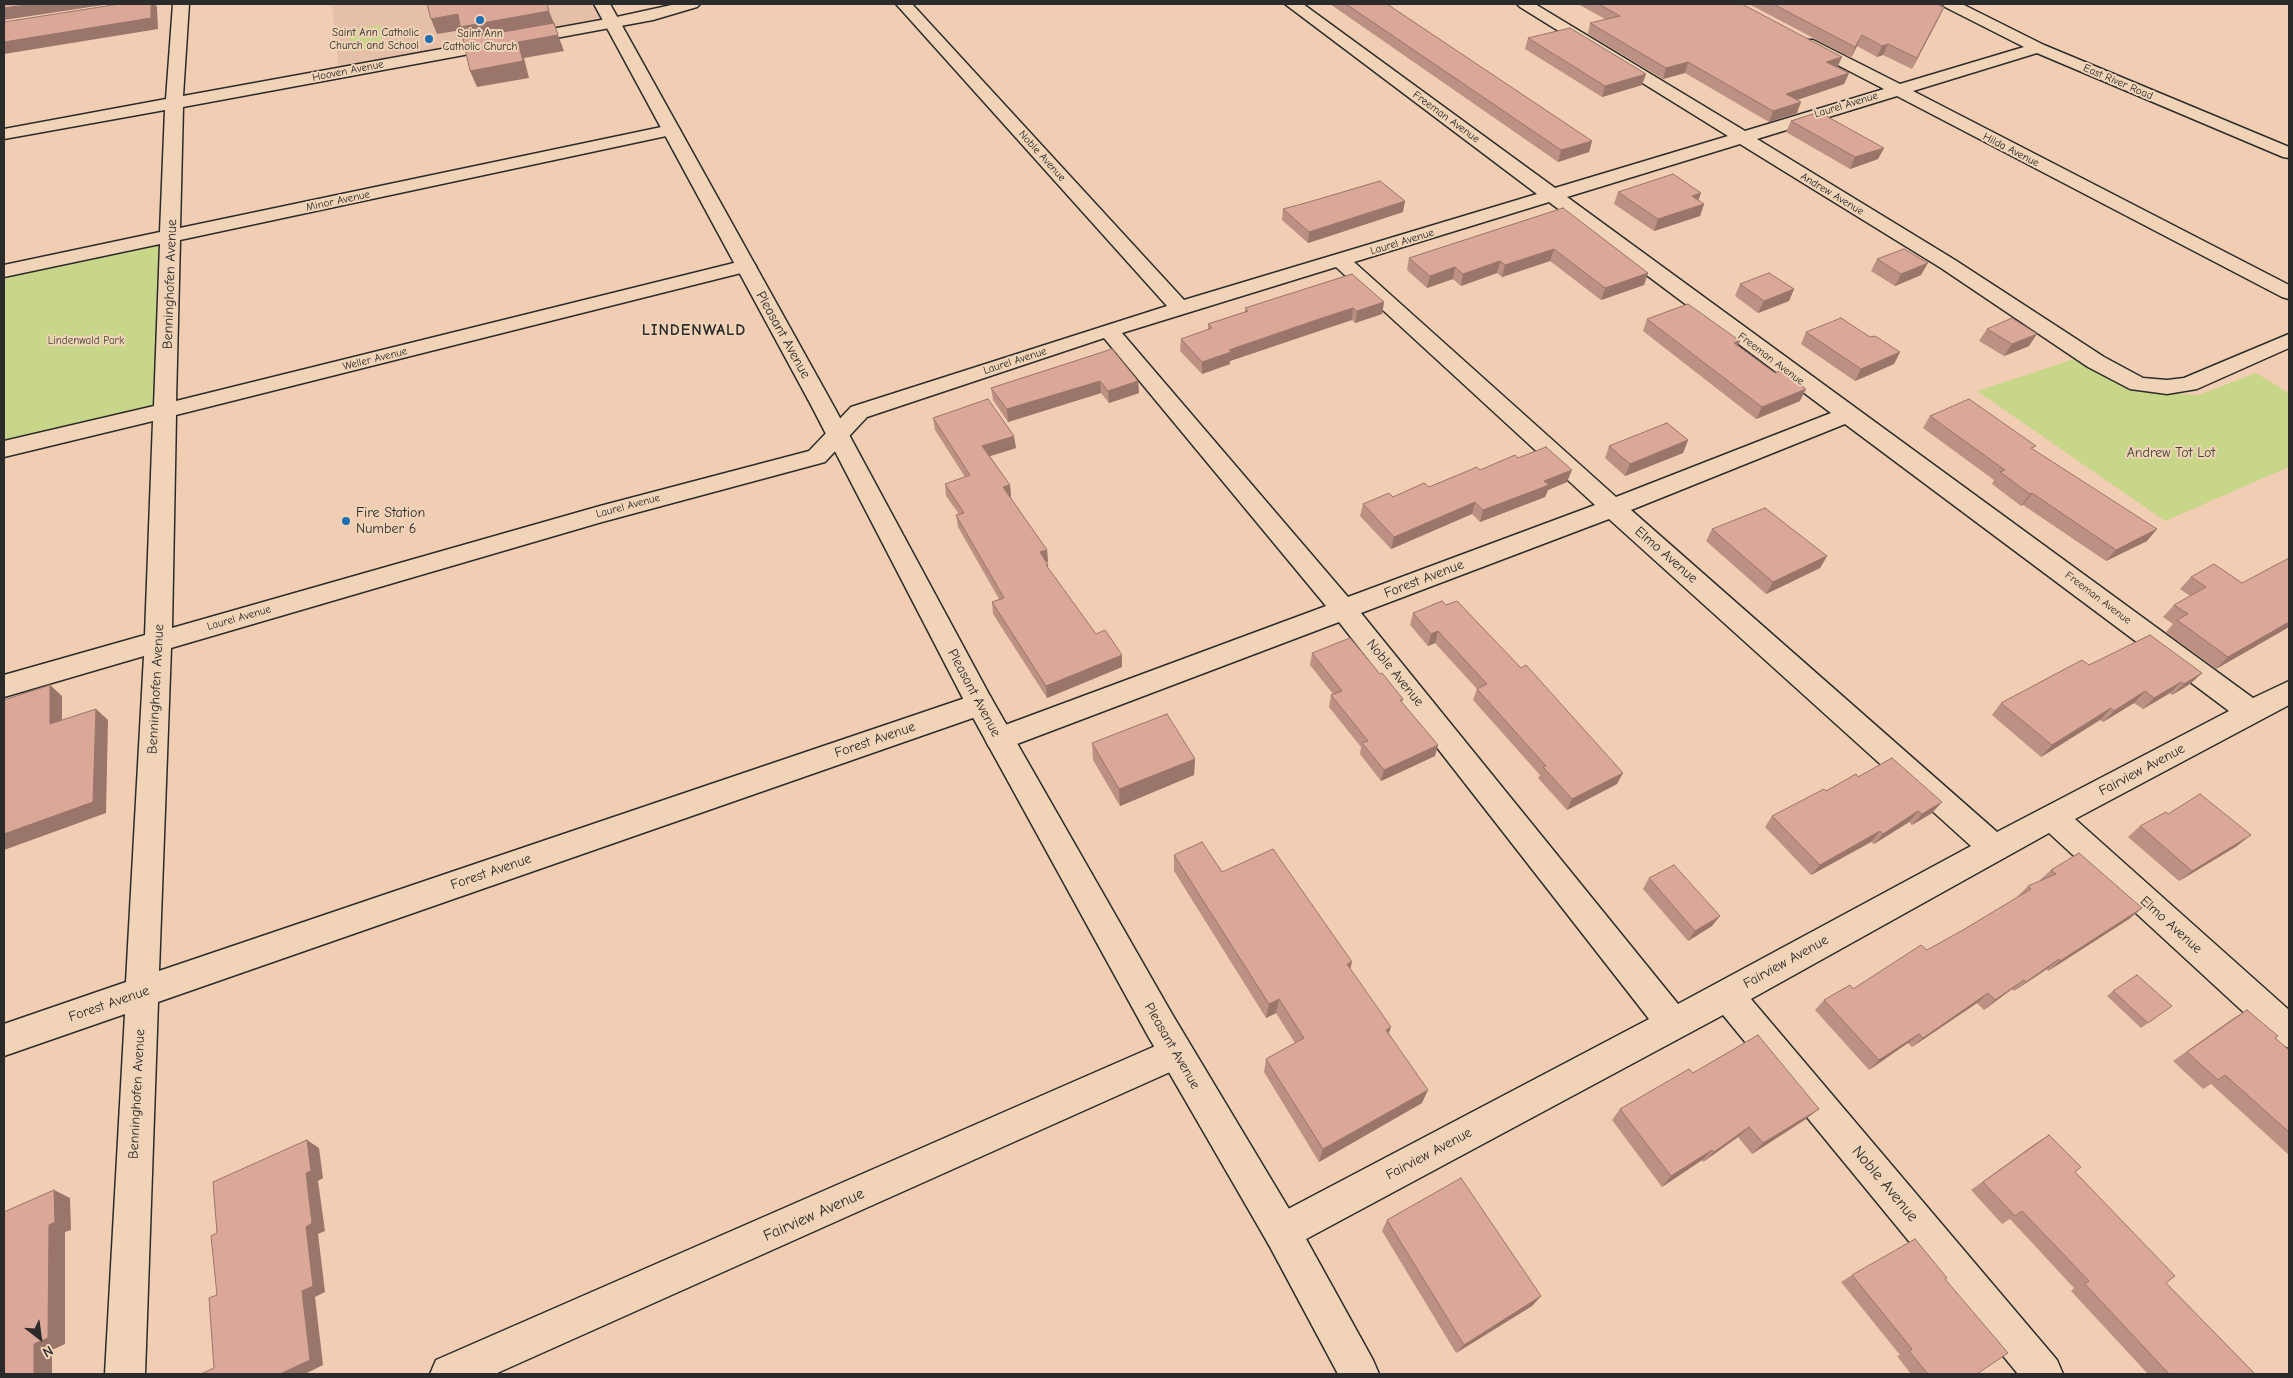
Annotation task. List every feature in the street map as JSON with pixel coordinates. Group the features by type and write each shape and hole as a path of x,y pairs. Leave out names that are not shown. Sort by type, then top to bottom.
{"street":[{"name":"Benninghofen Avenue","path":"125,1374 158,642 172,236 174,102 181,4"},
{"name":"Hooven Avenue","path":"4,134 174,102 607,14 653,15 692,4"},
{"name":"Noble Avenue","path":"904,4 1181,308"},
{"name":"Freeman Avenue","path":"1293,4 2251,712"},
{"name":"Andrew Avenue","path":"1526,4 1948,264 2096,362 2138,384 2167,387 2188,384 2289,340"},
{"name":"East River Road","path":"1950,4 2038,48 2289,153"},
{"name":"Pleasant Avenue","path":"607,14 746,266 999,739 1176,1053 1282,1232 1359,1374"},
{"name":"Hilda Avenue","path":"1793,36 2289,293"},
{"name":"Laurel Avenue","path":"4,686 600,514 817,456 859,412 1108,330 1553,196 1894,90 2038,48"},
{"name":"Minor Avenue","path":"4,271 671,130"},
{"name":"Elmo Avenue","path":"1340,260 1613,508 1830,699 1994,848"},
{"name":"Weller Avenue","path":"4,449 165,411 746,266"},
{"name":"Noble Avenue","path":"1108,330 1344,610 1673,1023"},
{"name":"Forest Avenue","path":"999,739 1613,508 1847,415"},
{"name":"Fairview Avenue","path":"1282,1232 1727,995 1994,848 2289,692"},
{"name":"Forest Avenue","path":"4,1040 980,704"},
{"name":"Elmo Avenue","path":"2053,818 2289,1032"},
{"name":"Noble Avenue","path":"1727,995 2043,1374"},
{"name":"Fairview Avenue","path":"450,1374 1176,1053"}],"shaded area":[{"name":"Saint Ann Catholic Church and School","path":"332,4 602,4 612,23 339,72"}],"green space":[{"path":"380,25 383,47 352,52 349,30"},
{"name":"Lindenwald Park","path":"172,237 165,411 4,449 4,271"},
{"name":"Andrew Tot Lot","path":"2077,358 2108,377 2138,389 2169,393 2199,395 2256,373 2289,393 2289,467 2165,521 1977,391"}],"building":[{"path":"4,4 33,4 4,8"},
{"path":"119,4 151,4 151,18 4,42 4,22"},
{"path":"427,4 547,4 549,11 460,27 458,14 431,19"},
{"path":"1346,4 1387,4 1592,141 1561,150"},
{"path":"1599,4 1742,4 1842,57 1826,62 1849,73 1786,94 1801,102 1773,111 1688,62 1666,68 1590,23 1620,16"},
{"path":"1773,4 1936,4 1944,7 1917,58 1888,44 1882,46 1862,35 1855,47"},
{"path":"554,23 558,35 518,42 523,61 470,71 463,39"},
{"path":"1570,28 1646,74 1605,86 1528,38"},
{"path":"1819,112 1884,148 1855,157 1791,121"},
{"path":"1673,174 1701,193 1692,196 1704,204 1658,219 1618,192"},
{"path":"1380,181 1405,201 1309,232 1283,209 1309,202"},
{"path":"1563,208 1648,273 1605,288 1554,249 1505,265 1500,261 1463,274 1455,267 1430,276 1409,258"},
{"path":"1904,249 1928,263 1901,274 1877,259"},
{"path":"1769,273 1794,289 1764,301 1740,284"},
{"path":"1352,274 1384,302 1357,311 1353,308 1316,320 1229,350 1231,352 1202,362 1181,339 1212,328 1208,324 1248,311 1245,308"},
{"path":"1688,304 1740,341 1734,343 1775,373 1780,371 1806,389 1762,407 1647,319"},
{"path":"1841,318 1870,337 1875,336 1900,352 1861,369 1806,332"},
{"path":"2012,318 2037,334 2012,344 1987,329"},
{"path":"1112,349 1138,381 1108,391 1100,381 1007,409 991,388 1075,361"},
{"path":"988,399 1014,436 982,446 1010,485 1003,487 1047,550 1040,552 1048,565 1046,565 1096,634 1105,630 1122,655 1046,686 992,602 1004,598 956,515 964,513 945,484 970,475 933,418"},
{"path":"1969,399 2036,446 2031,448 2157,529 2116,550 2032,493 2030,494 2000,472 2005,470 1930,416"},
{"path":"1667,423 1688,440 1630,464 1609,446"},
{"path":"1546,447 1572,470 1544,481 1549,485 1483,510 1475,502 1394,537 1363,504 1389,493 1393,497 1424,483 1429,487 1477,467 1480,470 1515,455 1518,458"},
{"path":"1765,508 1827,556 1773,582 1712,529"},
{"path":"2289,558 2289,622 2228,657 2177,620 2188,614 2174,605 2206,587 2191,577 2214,564 2242,583"},
{"path":"1442,601 1446,605 1457,601 1521,668 1526,665 1623,773 1572,799 1543,767 1546,766 1477,689 1487,684 1438,631 1431,634 1413,613"},
{"path":"2150,635 2202,673 2184,684 2181,682 2154,698 2145,691 2114,711 2111,708 2052,745 2001,703 2082,660 2089,665"},
{"path":"1350,638 1380,674 1382,673 1403,699 1400,700 1438,745 1384,770 1362,743 1368,741 1331,695 1342,691 1312,653"},
{"path":"50,685 50,724 96,709 93,802 4,834 4,700"},
{"path":"1167,714 1195,759 1119,789 1092,743"},
{"path":"1892,758 1942,802 1922,814 1918,811 1883,834 1880,831 1820,865 1772,816 1824,789 1826,791 1856,774 1858,777"},
{"path":"2200,794 2251,835 2192,871 2140,826 2166,812 2168,814"},
{"path":"1202,842 1222,872 1273,849 1352,962 1347,964 1391,1027 1386,1030 1428,1090 1323,1149 1266,1059 1304,1038 1279,999 1269,1004 1174,855"},
{"path":"2079,853 2142,908 2060,961 2059,959 2026,982 2024,980 1995,1000 1988,993 1923,1038 1919,1034 1879,1060 1824,1000 1850,985 1853,989 1921,945 1927,950 1963,930 2031,889 2028,886 2056,874 2051,870"},
{"path":"1674,865 1720,916 1695,931 1649,878"},
{"path":"2137,975 2172,1006 2148,1023 2113,991"},
{"path":"2247,1010 2278,1036 2275,1038 2289,1050 2289,1132 2225,1075 2218,1080 2187,1052"},
{"path":"1758,1035 1819,1109 1763,1143 1749,1127 1714,1152 1712,1150 1671,1176 1620,1109 1689,1069 1693,1073"},
{"path":"2049,1135 2081,1167 2075,1172 2175,1276 2166,1283 2255,1374 2169,1374 2085,1284 2089,1281 2022,1211 2015,1216 1983,1182"},
{"path":"307,1140 311,1171 306,1173 312,1223 306,1227 313,1286 302,1291 310,1360 280,1374 203,1374 214,1368 209,1298 217,1295 211,1236 217,1233 213,1182"},
{"path":"1461,1178 1541,1296 1464,1345 1387,1220"},
{"path":"54,1190 55,1222 49,1225 48,1338 34,1344 34,1374 4,1374 4,1212"},
{"path":"1915,1239 1947,1278 1945,1279 2008,1353 1977,1374 1928,1374 1909,1351 1912,1349 1852,1275"}],"place":[{"name":"Saint Ann Catholic Church","path":"480,20"},
{"name":"Saint Ann Catholic Church and School","path":"429,39"},
{"name":"Fire Station Number 6","path":"346,521"}],"district":[{"name":"LINDENWALD","path":"694,330"}]}
